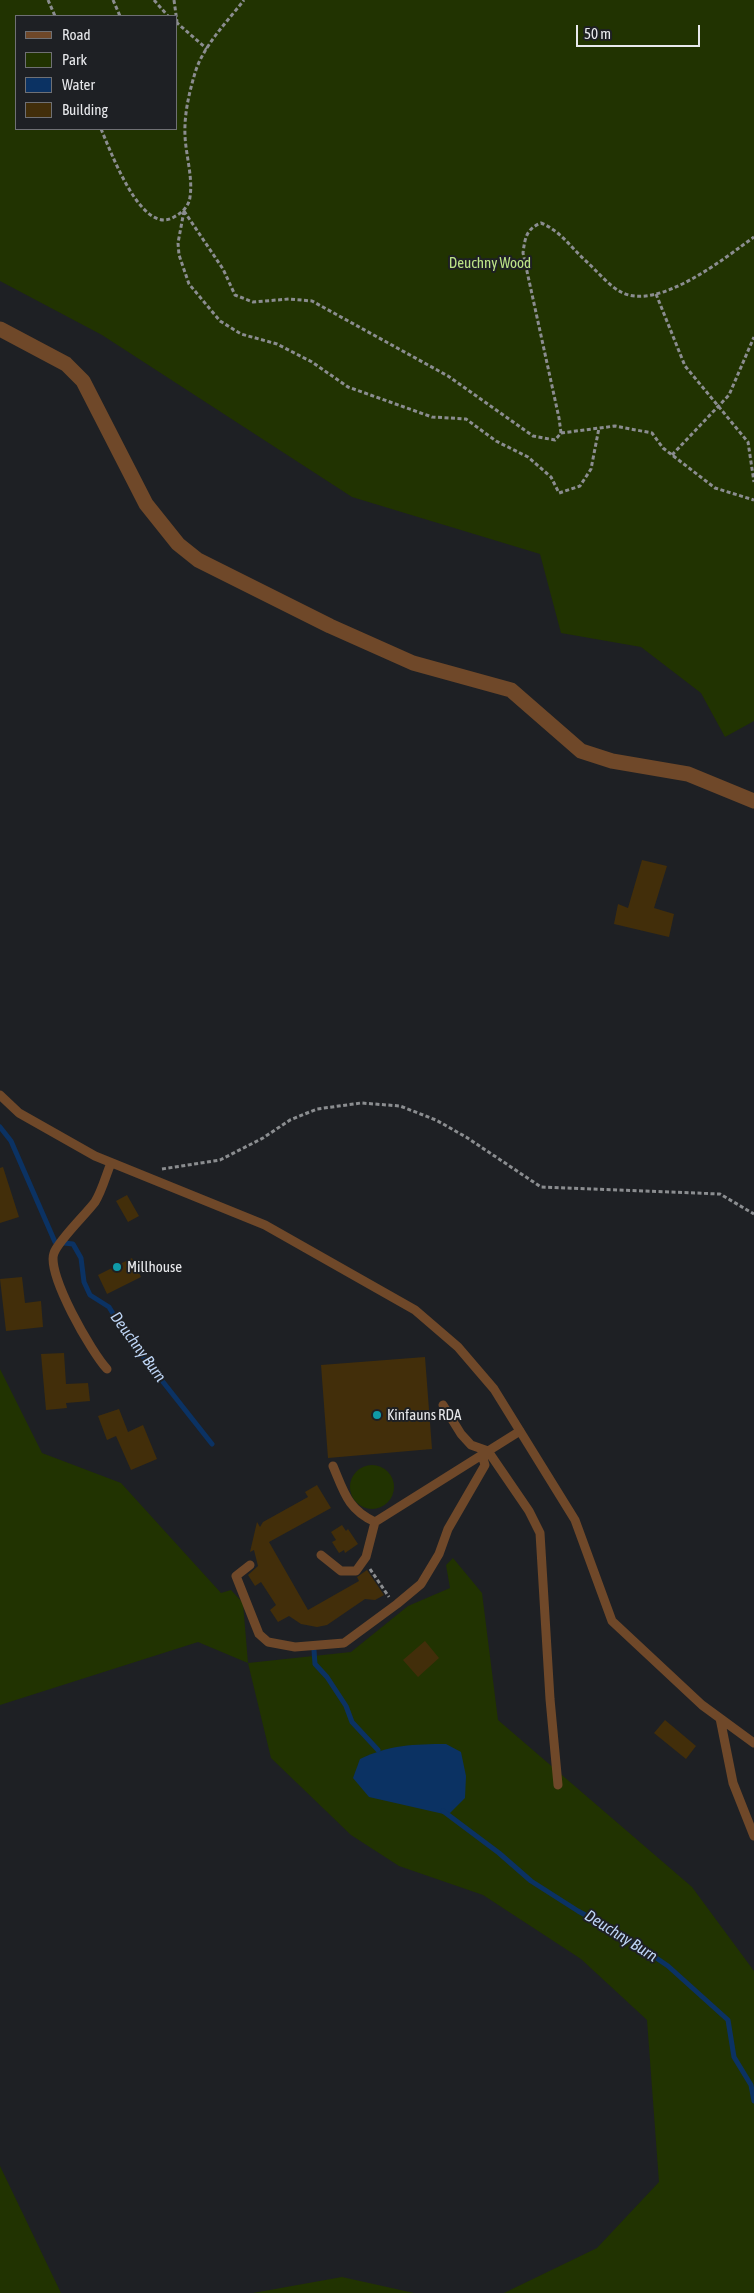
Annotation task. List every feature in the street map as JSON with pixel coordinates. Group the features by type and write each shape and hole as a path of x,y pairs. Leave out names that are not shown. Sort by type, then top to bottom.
{"street":[{"path":"0,329 66,364 84,380 146,504 178,544 198,560 330,626 413,663 511,690 581,751 612,761 688,774 754,801"}],"lane":[{"path":"0,1095 19,1113 95,1156 265,1225 415,1310 458,1346 494,1389 575,1520 612,1621 702,1705 754,1743"},
{"path":"107,1369 100,1361 74,1318 53,1266 54,1252 96,1200 111,1163"},
{"path":"443,1405 460,1434 471,1445 485,1453 529,1511 540,1533 550,1699 558,1785"},
{"path":"321,1555 341,1571 356,1571 366,1557 375,1522 520,1431"},
{"path":"250,1564 236,1576 260,1634 268,1642 295,1647 344,1643 398,1604 421,1584 439,1554 448,1529 485,1465 485,1453"},
{"path":"333,1466 350,1504 361,1516 375,1522"},
{"path":"720,1718 732,1783 754,1836"}],"path":[{"path":"48,0 55,15"},
{"path":"113,0 120,15"},
{"path":"154,0 167,15"},
{"path":"174,0 176,15"},
{"path":"244,0 207,49 196,70 186,116 185,134 190,198 184,211 178,243 179,256 189,284 220,321 241,334 277,344 312,362 348,387 432,417 466,419 496,441 528,457 551,476 559,493 580,486 591,470 599,428"},
{"path":"178,23 207,49"},
{"path":"101,130 129,192 149,214 160,219 172,219 184,211"},
{"path":"184,211 223,269 235,295 253,302 289,299 312,301 448,376 533,436 555,440 562,433 615,426 652,432 663,448 714,488 754,500"},
{"path":"562,433 523,253 526,234 533,226 541,222 554,228 581,257 622,293 641,296 656,294 695,279 754,237"},
{"path":"656,294 686,366 748,442 754,482"},
{"path":"672,456 729,395 754,337"},
{"path":"140,1174 182,1165 220,1160 263,1138 290,1120 317,1109 361,1103 400,1106 436,1120 466,1137 541,1188 720,1194 754,1214"},
{"path":"378,1580 387,1594"}],"green space":[{"name":"Deuchny Wood","path":"0,0 754,0 754,721 725,737 701,693 641,647 561,633 540,554 352,497 102,335 0,281"},
{"path":"0,1369 42,1453 121,1483 221,1593 231,1590 243,1603 248,1663 198,1642 0,1705"},
{"path":"368,1465 376,1465 388,1471 394,1487 388,1503 376,1509 368,1509 356,1503 350,1491 350,1483 356,1471"},
{"path":"453,1558 482,1593 498,1720 692,1887 754,1971 754,2293 504,2293 597,2248 659,2182 647,2020 581,1959 483,1895 399,1866 351,1835 271,1758 248,1663 351,1652 408,1606 450,1588 446,1565"},
{"path":"0,2166 61,2293 0,2293"},
{"path":"342,2277 414,2293 253,2293"}],"water":[{"path":"446,1744 461,1752 466,1776 465,1798 448,1815 369,1797 353,1778 360,1759 371,1754 402,1746"}],"building":[{"path":"642,860 667,866 654,908 674,914 669,937 614,924 618,904 628,908"},
{"path":"3,1167 19,1217 0,1223 0,1168"},
{"path":"127,1195 139,1216 128,1222 116,1201"},
{"path":"132,1258 141,1277 107,1294 98,1275"},
{"path":"22,1277 25,1303 41,1301 43,1327 6,1331 0,1279"},
{"path":"64,1353 66,1384 88,1383 90,1401 66,1403 67,1408 46,1410 41,1354"},
{"name":"Kinfauns RDA","path":"425,1357 432,1449 328,1458 321,1365"},
{"path":"119,1409 128,1432 143,1425 157,1459 131,1470 116,1436 107,1440 98,1416"},
{"path":"317,1485 331,1508 269,1542 308,1610 359,1581 357,1577 367,1570 384,1595 375,1600 365,1599 327,1625 317,1627 301,1624 289,1616 278,1622 270,1610 276,1605 261,1582 255,1586 248,1575 258,1566 254,1550 250,1552 257,1522 260,1527 263,1522 308,1497 305,1492"},
{"path":"342,1525 346,1531 348,1529 358,1544 345,1553 344,1550 339,1553 332,1542 336,1540 331,1532"},
{"path":"425,1641 439,1658 418,1677 403,1660"},
{"path":"665,1720 696,1746 686,1759 654,1733"}],"waterway":[{"name":"Deuchny Burn","path":"0,1127 11,1141 55,1242 73,1244 81,1258 84,1282 90,1295 109,1307 126,1335 212,1444"},
{"path":"314,1650 315,1664 327,1677 346,1706 352,1722 378,1750"},
{"name":"Deuchny Burn","path":"443,1811 499,1853 531,1881 578,1911 624,1936 668,1966 728,2020 734,2057 751,2085 754,2101"}],"place":[{"name":"Millhouse","path":"117,1267"},
{"name":"Kinfauns RDA","path":"377,1415"}]}
